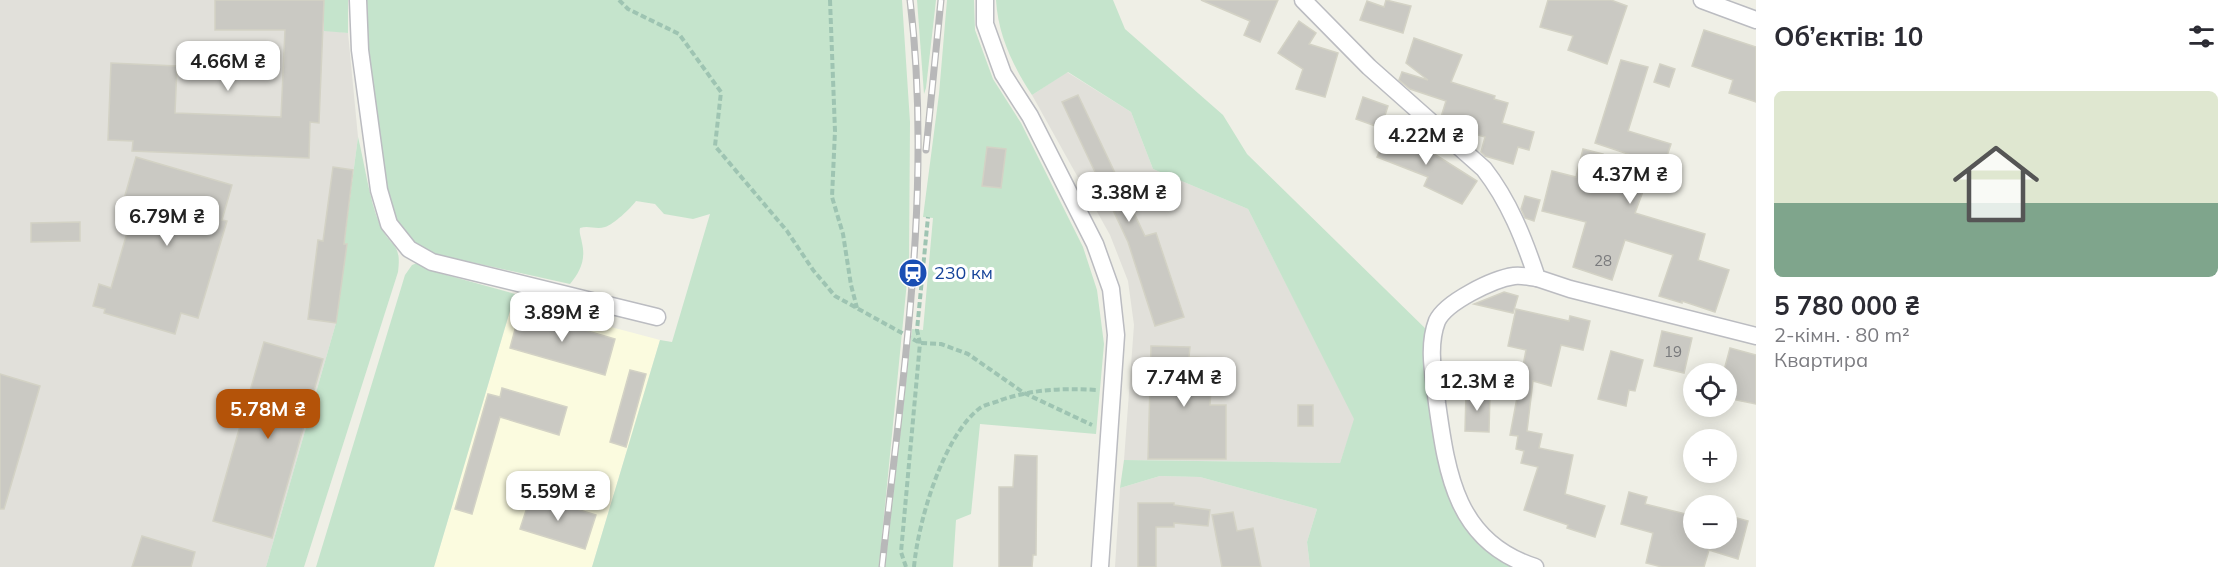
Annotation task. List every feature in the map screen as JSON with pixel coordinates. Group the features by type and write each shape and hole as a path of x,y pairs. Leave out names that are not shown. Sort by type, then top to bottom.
{"street":[{"path":"358,0 360,50 380,190 389,224 409,249 432,262 657,317"},
{"path":"985,0 985,24 1003,74 1030,116 1095,244 1111,289 1116,335 1100,567"},
{"path":"1303,0 1369,68 1484,169 1496,185 1521,233 1537,278"},
{"path":"1702,0 1756,20"},
{"path":"1535,567 1516,561 1488,542 1462,506 1448,472 1431,361 1437,322 1443,312 1455,301 1470,293 1511,276 1537,278 1570,289 1756,336"}],"path":[{"path":"619,0 628,9 679,34 721,92 715,146 787,231 813,270 835,296 920,343 941,345 969,354 1024,393 1078,420 1110,432"},
{"path":"830,0 835,131 832,197 843,234 857,309"},
{"path":"906,567 901,552 920,343 917,330 928,218"},
{"path":"914,567 915,554 933,484 955,434 981,407 1024,393 1063,388 1113,392"}],"shaded area":[{"path":"0,0 324,0 324,30 348,33 358,137 336,323 266,567 0,567"},
{"path":"324,0 348,0 348,33 324,31"},
{"path":"367,0 902,0 910,122 909,261 879,567 592,567 660,340 672,342 710,214 693,219 664,214 655,204 636,201 622,216 608,226 580,228 583,260 577,275 570,284 434,254 410,240 396,219 386,190 368,50"},
{"path":"917,0 936,0 924,94"},
{"path":"947,0 974,0 975,30 993,79 1021,123 1083,247 1097,290 1104,344 1096,434 980,424 971,514 956,520 953,567 885,567 912,329 923,330 933,218 923,217 939,94"},
{"path":"996,0 1113,0 1125,29 1223,115 1247,154 1430,333 1458,508 1518,567 1310,567 1307,542 1317,509 1200,477 1160,476 1120,488 1124,460 1340,463 1354,419 1248,209 1153,169 1131,112 1068,72 1032,95 1003,38"},
{"path":"1067,72 1131,112 1153,169 1248,209 1355,419 1340,463 1124,460 1134,325 1128,281 1110,235 1032,95"},
{"path":"358,137 376,215 384,232 397,250 398,272 304,567 266,567 336,323"},
{"path":"417,263 432,271 515,294 434,567 316,567 405,275 412,265"},
{"path":"513,301 660,340 592,567 434,567"},
{"path":"1160,476 1200,477 1317,509 1307,542 1310,567 1115,567 1120,488"}],"building":[{"path":"215,0 324,0 319,123 310,122 309,158 132,151 133,141 108,140 111,63 177,66 175,113 281,117 285,30 215,30"},
{"path":"1201,0 1278,0 1260,42 1244,35 1250,21"},
{"path":"1386,0 1411,6 1403,33 1360,20 1367,1 1384,7"},
{"path":"1548,0 1611,0 1627,6 1607,64 1568,50 1573,36 1540,27"},
{"path":"1299,21 1316,33 1309,44 1338,53 1325,97 1296,89 1303,69 1278,53"},
{"path":"1704,30 1756,47 1756,102 1729,93 1733,80 1692,66"},
{"path":"1414,38 1462,55 1451,82 1495,96 1494,99 1508,103 1502,123 1534,132 1529,150 1518,147 1513,164 1485,156 1481,152 1485,137 1454,128 1441,117 1446,101 1410,89 1399,80 1402,72 1428,80 1406,63"},
{"path":"1621,60 1648,67 1628,131 1671,144 1666,159 1656,156 1635,213 1705,234 1698,260 1729,270 1715,312 1659,296 1673,255 1625,240 1612,280 1573,267 1586,222 1542,211 1552,171 1576,177 1583,149 1603,154 1596,179 1624,186 1634,156 1595,143"},
{"path":"1660,64 1675,69 1669,87 1654,82"},
{"path":"1078,95 1145,236 1156,233 1184,317 1155,326 1128,242 1062,102"},
{"path":"1363,97 1388,106 1381,128 1356,119"},
{"path":"1390,126 1477,181 1462,204 1424,186 1428,177 1377,157"},
{"path":"987,147 1006,149 1001,188 982,186"},
{"path":"136,157 232,185 222,220 227,221 198,318 181,313 175,334 104,313 105,309 93,306 99,284 111,288 136,202 124,199"},
{"path":"333,167 353,170 344,244 347,244 336,323 308,319 318,240 323,241"},
{"path":"1525,196 1540,200 1534,221 1525,218 1521,209"},
{"path":"80,222 80,241 31,242 31,223"},
{"path":"1504,292 1518,296 1513,313 1474,304"},
{"path":"1516,309 1569,321 1570,316 1590,321 1583,350 1561,345 1551,386 1533,381 1527,431 1542,434 1539,448 1573,455 1565,494 1605,506 1595,537 1524,510 1538,467 1521,463 1524,451 1516,449 1518,436 1510,435 1526,350 1508,346"},
{"path":"520,311 615,339 605,375 510,348"},
{"path":"1662,331 1692,338 1686,363 1683,363 1683,373 1654,366"},
{"path":"264,342 323,359 272,538 213,521"},
{"path":"1151,346 1190,347 1189,357 1213,358 1210,405 1226,405 1226,459 1148,459"},
{"path":"1730,348 1756,355 1756,404 1737,400 1737,363 1726,363"},
{"path":"1611,351 1643,360 1635,391 1629,390 1626,406 1598,399"},
{"path":"630,370 646,374 626,447 610,442"},
{"path":"0,374 40,386 4,509 0,509"},
{"path":"502,388 567,407 559,435 500,417 472,514 455,509 488,394 500,397"},
{"path":"1466,392 1490,393 1489,432 1465,431"},
{"path":"1298,405 1313,405 1313,426 1298,426"},
{"path":"1015,455 1037,456 1036,555 1033,555 1032,567 999,567 999,487 1013,487"},
{"path":"1629,492 1647,497 1645,504 1683,513 1683,549 1737,549 1737,518 1748,521 1738,559 1709,550 1704,567 1662,567 1646,563 1653,533 1621,524"},
{"path":"531,495 596,515 585,549 520,529"},
{"path":"1138,503 1174,503 1174,505 1210,510 1208,526 1174,523 1174,527 1156,527 1156,567 1138,567"},
{"path":"1233,512 1237,531 1253,528 1261,567 1222,567 1212,515"},
{"path":"142,536 195,552 191,567 132,567"}],"railway":[{"path":"882,567 906,355 917,213 916,71 910,0"},
{"path":"926,150 941,0"}],"place":[{"name":"230 км","path":"913,273"}]}
